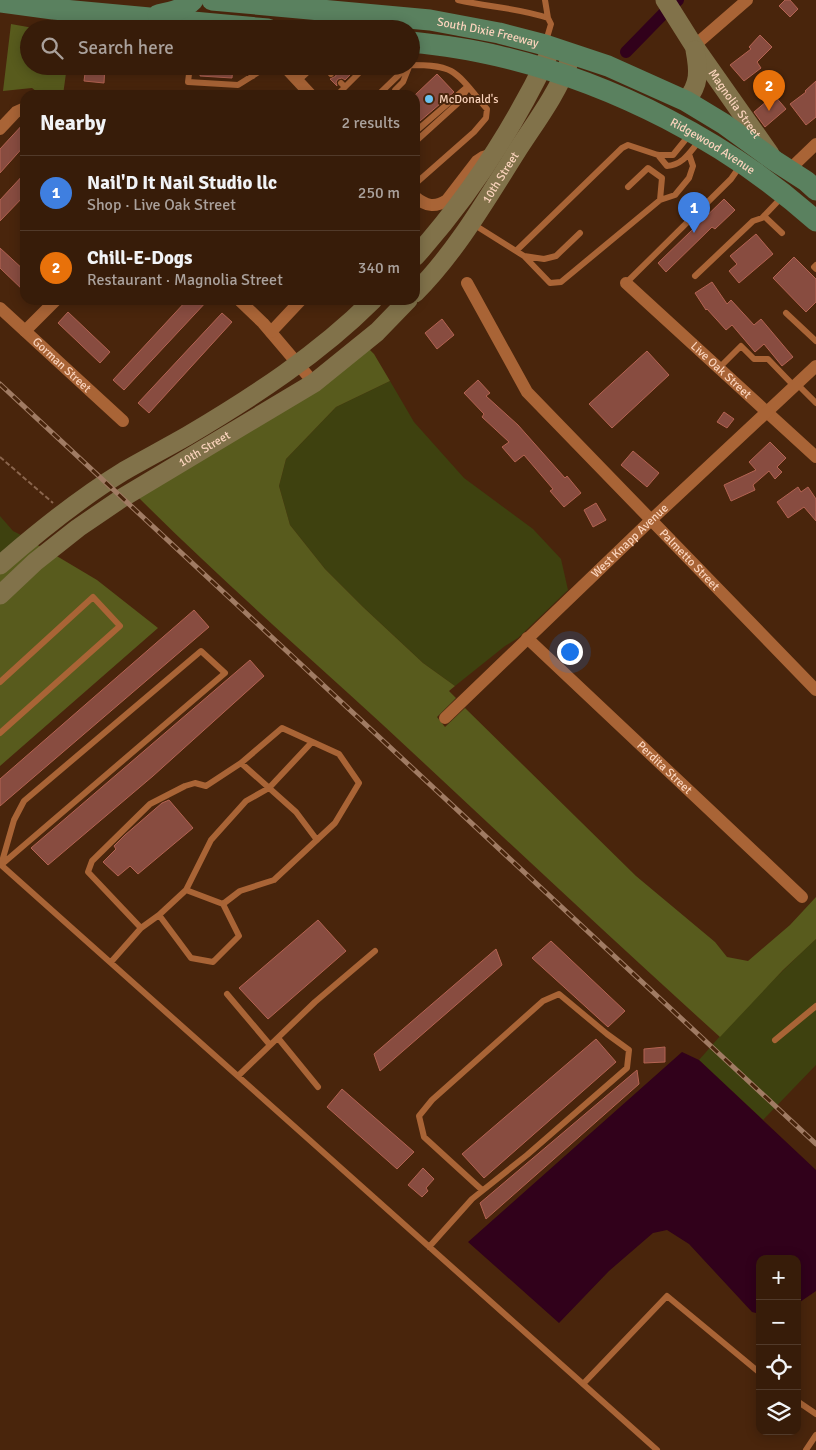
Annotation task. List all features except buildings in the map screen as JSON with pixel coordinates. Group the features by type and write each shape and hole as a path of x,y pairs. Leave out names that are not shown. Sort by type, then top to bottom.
{"main road":[{"path":"146,18 175,11 187,6 193,0"},
{"name":"South Dixie Freeway","path":"212,0 347,6 457,24 507,35 608,66"},
{"path":"0,2 158,20"},
{"path":"202,20 217,9 235,2"},
{"name":"South Dixie Freeway","path":"420,48 488,54 564,75 599,88"},
{"name":"Ridgewood Avenue","path":"608,66 686,102 724,124 816,190"},
{"name":"Ridgewood Avenue","path":"599,88 657,114 693,142 742,163 816,221"}],"street":[{"name":"Magnolia Street","path":"665,0 694,46 782,166"},
{"path":"694,46 747,0"},
{"name":"Magnolia Street","path":"686,102 692,94 698,67 694,46"},
{"name":"10th Street","path":"420,252 436,234 493,154 542,69 556,49"},
{"name":"10th Street","path":"420,287 445,259 472,223 564,75 556,49"},
{"path":"292,75 306,90"},
{"path":"0,129 20,110"},
{"path":"782,166 816,144"},
{"path":"420,201 431,206 443,203 477,161 493,154"},
{"name":"Palmetto Street","path":"467,283 527,392 650,521 816,690"},
{"name":"Live Oak Street","path":"626,283 816,457"},
{"path":"25,331 51,305"},
{"path":"244,305 263,323 314,383"},
{"path":"270,332 296,305"},
{"name":"10th Street","path":"0,565 63,513 123,472 188,435 258,391 338,333 368,305"},
{"name":"10th Street","path":"0,595 35,562 78,528 122,498 314,383 377,332 403,305"},
{"name":"Gorman Street","path":"0,308 123,421"},
{"name":"West Knapp Avenue","path":"445,718 650,521 816,366"},
{"path":"153,455 164,473"},
{"path":"63,513 78,528"},
{"name":"Perdita Street","path":"527,638 802,897"}],"lane":[{"path":"458,0 480,6 525,11 548,18"},
{"path":"545,0 556,49"},
{"path":"420,67 442,68 452,71 486,109 486,118 474,132 420,180"},
{"path":"189,75 188,82 238,85 253,76"},
{"path":"298,81 304,75"},
{"path":"340,90 355,75"},
{"path":"384,90 400,75"},
{"path":"397,90 406,75"},
{"path":"420,128 468,88"},
{"path":"420,138 458,104 468,88"},
{"path":"516,251 628,144 658,156 673,155 693,142"},
{"path":"472,223 524,256 550,283 561,282 660,200 675,195 689,178 693,166 693,142"},
{"path":"658,156 667,166 674,166 682,161 693,142"},
{"path":"626,283 731,179 742,163"},
{"path":"628,187 648,168 662,178 660,200"},
{"path":"695,276 753,221 762,218 784,195"},
{"path":"764,216 782,233"},
{"path":"524,256 544,259 556,256 580,233"},
{"path":"786,313 816,341"},
{"path":"718,368 741,346 754,359 768,359 816,403"},
{"path":"0,682 93,597 120,626 0,733"},
{"path":"201,651 224,674 1,864 14,820 24,802 31,795 201,651"},
{"path":"141,928 88,872 92,860 150,804 185,786 195,783 206,786 241,764 282,728 339,754 359,783 335,824 274,880 240,891 223,904"},
{"path":"111,962 141,928 159,915 186,890 210,840 246,801 269,788 312,742"},
{"path":"241,764 296,812 317,840"},
{"path":"1,864 657,1450"},
{"path":"159,915 191,958 213,962 239,936 223,904 186,890"},
{"path":"238,1076 315,1002 375,951"},
{"path":"227,994 270,1045"},
{"path":"429,1247 472,1199 527,1155 627,1068 629,1050 559,994 543,1001 432,1100 419,1116 424,1137 482,1190"},
{"path":"775,1040 816,1006"},
{"path":"278,1038 318,1087"},
{"path":"583,1384 667,1296 756,1370"},
{"path":"801,1404 816,1414"},
{"path":"806,1450 816,1435"}],"path":[{"path":"0,457 63,513"}],"green space":[{"path":"390,381 414,422 464,478 533,529 561,559 568,590 518,638 505,646 455,686 423,663 325,569 290,525 279,486 286,459 336,407"},
{"path":"0,516 13,531 23,536 0,556"},
{"path":"816,939 816,1065 763,1120 699,1060 756,998"}],"shaded area":[{"path":"11,24 20,26 20,75 66,75 64,90 35,90 32,88 3,91"},
{"path":"368,348 374,354 390,381 336,407 286,459 279,486 290,525 325,569 363,607 423,663 455,686 449,691 456,698 437,717 445,727 465,708 636,876 715,942 727,957 748,961 790,925 816,897 816,939 783,970 720,1037 228,583 137,496"},
{"path":"35,543 42,548 0,586 0,573"},
{"path":"55,555 97,580 158,628 0,766 0,604"},
{"path":"682,1052 699,1060 816,1170 816,1291 801,1301 801,1255 756,1255 756,1313 752,1312 689,1244 667,1230 653,1233 609,1271 559,1323 468,1242"}],"waterway":[{"path":"626,52 678,0"}],"railway":[{"path":"0,384 816,1144"}],"place":[{"name":"McDonald's","path":"429,99"},
{"name":"Chill-E-Dogs","path":"769,111"},
{"name":"Nail'D It Nail Studio llc","path":"694,233"}]}
